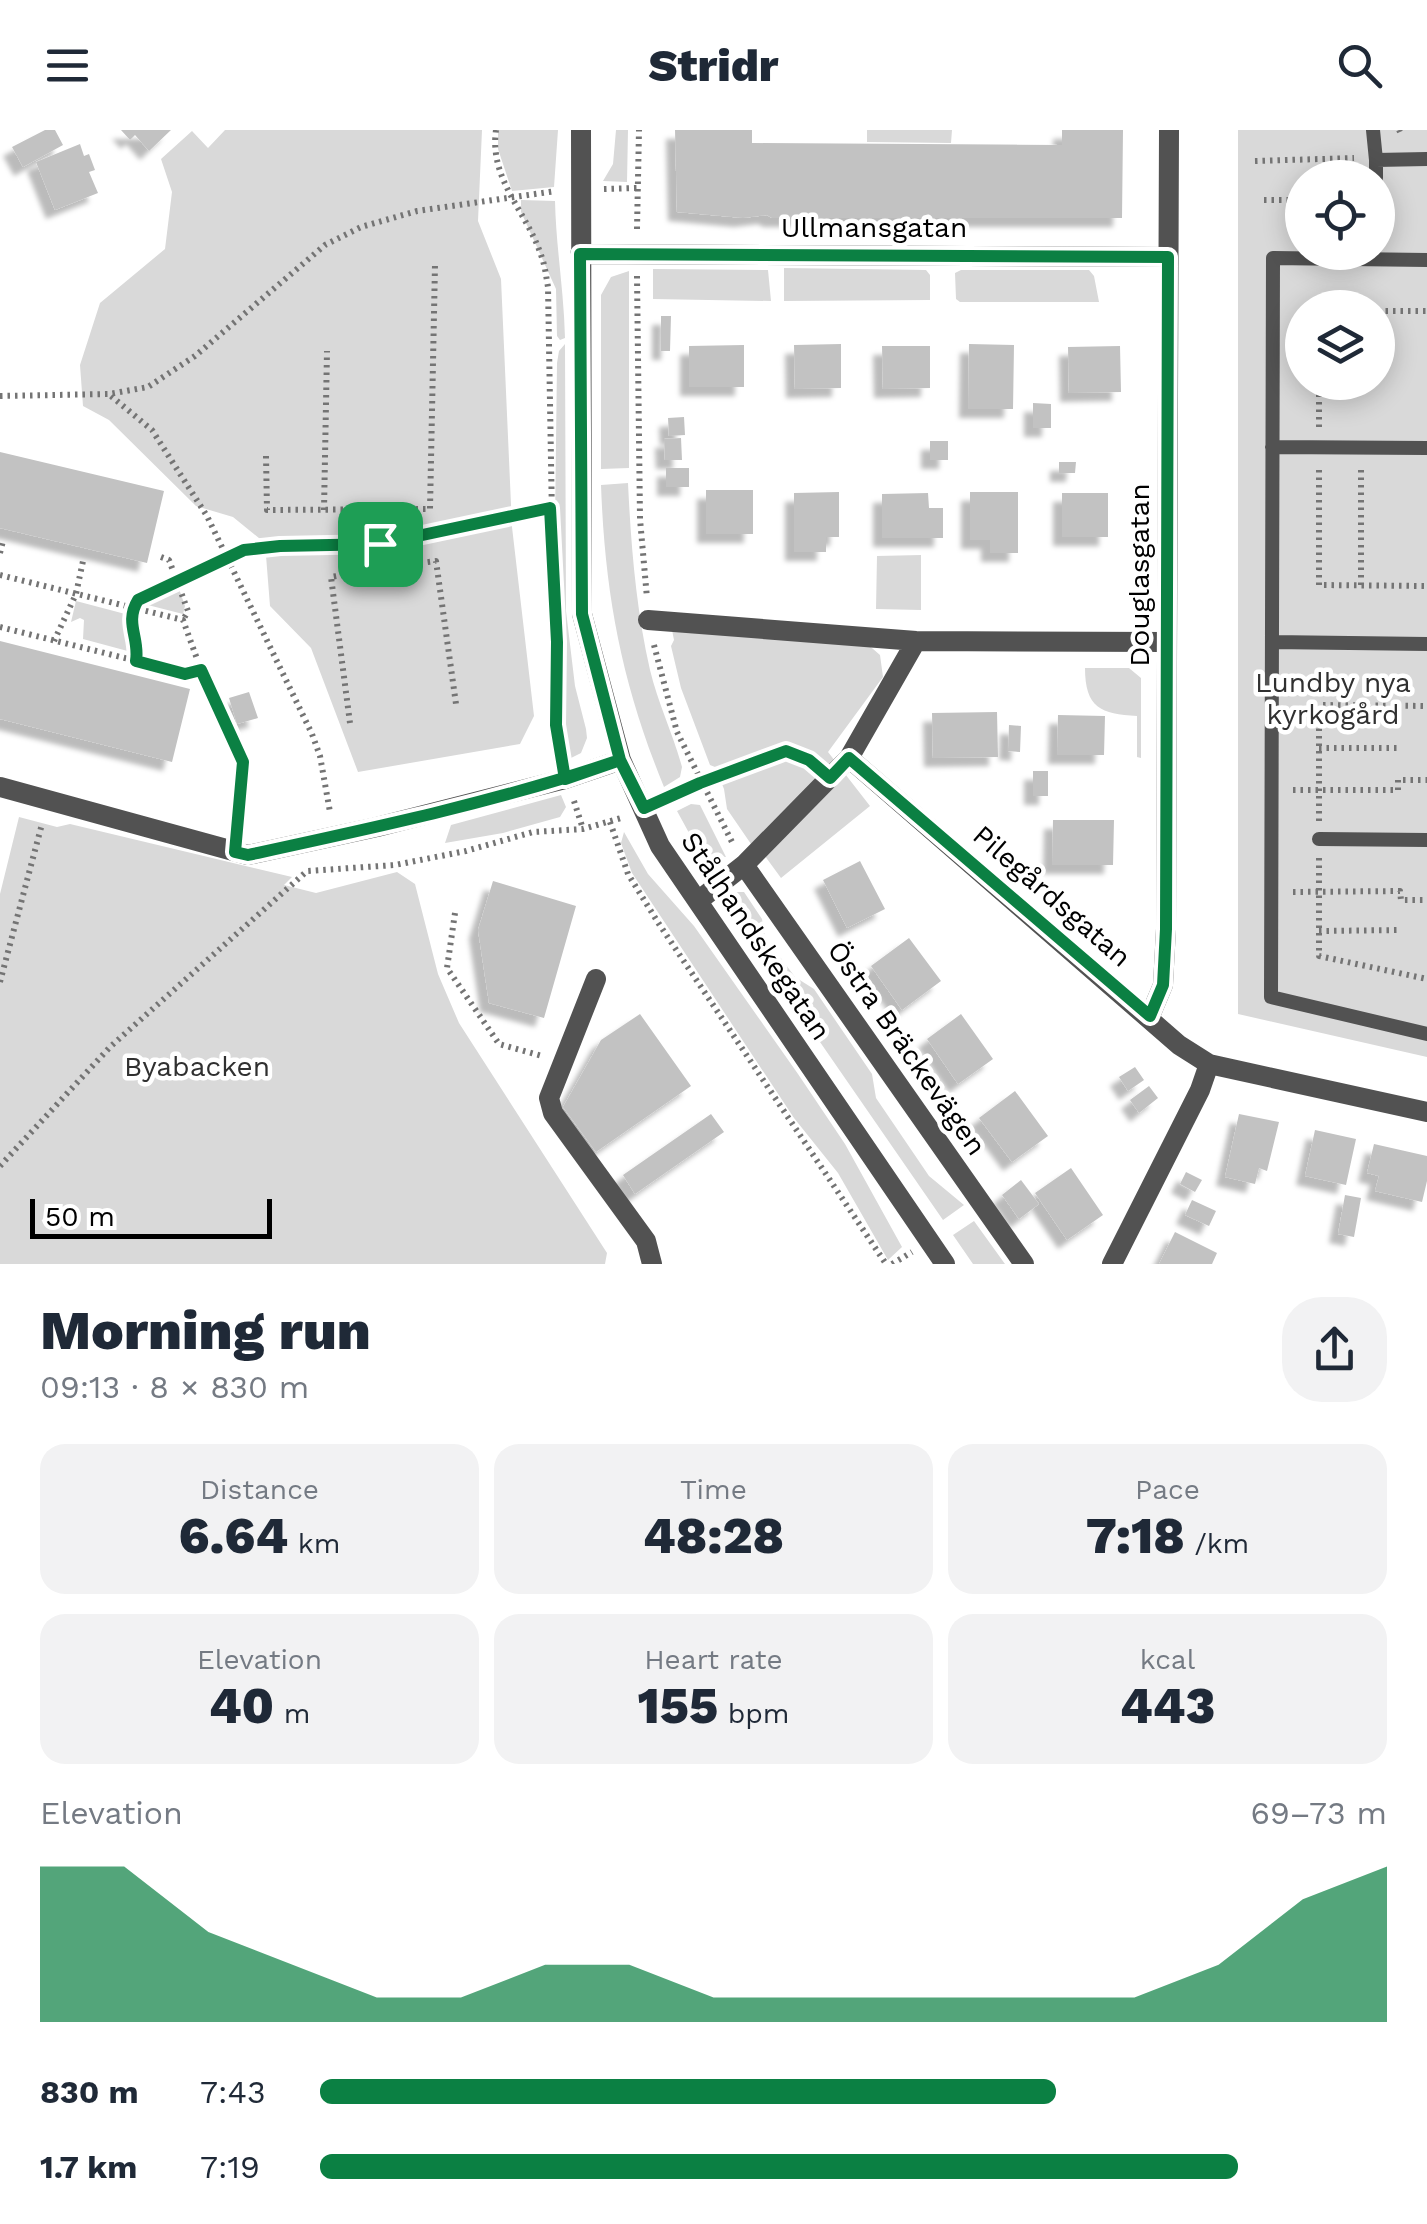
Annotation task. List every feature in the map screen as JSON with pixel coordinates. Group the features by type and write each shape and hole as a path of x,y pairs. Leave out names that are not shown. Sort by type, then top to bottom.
{"street":[{"name":"Stålhandskegatan","path":"581,130 582,614 620,760 660,846 945,1264"},
{"name":"Douglasgatan","path":"1150,1016 1163,985 1166,929 1169,130"},
{"name":"Ullmansgatan","path":"580,254 1168,257"},
{"path":"648,620 916,640 1166,642"},
{"path":"698,902 744,865 849,758 916,640"},
{"name":"Pilegårdsgatan","path":"849,758 1180,1045 1209,1064 1427,1112"},
{"path":"0,786 248,855 565,779 620,760"},
{"name":"Östra Bräckevägen","path":"744,865 1024,1264"},
{"path":"596,980 549,1098 553,1113 646,1241 652,1264"},
{"path":"1112,1264 1200,1090 1209,1064"}],"lane":[{"path":"1373,130 1376,159 1427,160"},
{"path":"1395,257 1427,260"},
{"path":"1285,258 1272,258 1271,997 1427,1034"},
{"path":"1272,446 1427,448"},
{"path":"1272,642 1427,644"},
{"path":"235,852 243,762"},
{"path":"1319,839 1427,840"}],"path":[{"path":"496,130 494,145 502,180 541,253 548,286 554,590"},
{"path":"638,130 640,518 648,620 677,732 744,865"},
{"path":"1255,161 1376,159"},
{"path":"0,396 108,394 148,387 195,356 325,245 361,227 417,212 535,192"},
{"path":"1264,200 1285,200"},
{"path":"266,456 267,510 430,509 435,265"},
{"path":"1395,311 1427,311"},
{"path":"324,510 327,351"},
{"path":"108,394 152,430 207,516 312,734 320,756 330,816 340,835"},
{"path":"1320,400 1319,585 1427,586"},
{"path":"1361,448 1361,585"},
{"path":"136,661 138,647 130,626 138,600 244,550 380,544 550,508"},
{"path":"376,511 384,568"},
{"path":"0,554 3,541"},
{"path":"161,557 170,560 188,611 183,620 201,670 243,762"},
{"path":"350,723 331,577 436,561 456,704"},
{"path":"54,641 76,594 83,562"},
{"path":"0,575 183,620"},
{"path":"555,607 556,725 565,779 583,828"},
{"path":"0,627 185,674 201,670"},
{"path":"1427,706 1320,705 1319,748 1319,956 1427,979"},
{"path":"1319,748 1399,748"},
{"path":"0,1166 110,1048 307,871 395,864 466,851 534,832 610,822 786,751 809,760 830,778"},
{"path":"1272,790 1398,790 1398,780 1427,780"},
{"path":"0,982 48,798"},
{"path":"610,822 628,874 659,924 886,1264"},
{"path":"1319,892 1400,891 1402,900 1427,900"},
{"path":"455,913 447,968 500,1044 563,1062"},
{"path":"1319,931 1400,930"}],"green space":[{"path":"225,130 482,130 478,221 501,279 512,527 534,716 520,744 358,772 311,648 270,606 265,543 233,517 196,506 109,420 83,406 80,365 100,303 165,249 172,192 161,159 192,131 208,148"},
{"path":"498,130 558,130 554,187 512,191 498,149"},
{"path":"616,130 628,130 627,182 603,181 613,164"},
{"path":"867,130 952,130 951,143 867,142"},
{"name":"Lundby nya kyrkogård","path":"1238,130 1427,130 1427,1057 1238,1014"},
{"path":"521,200 555,201 565,338 560,340 556,289 521,212"},
{"path":"784,268 926,270 930,275 930,300 784,301"},
{"path":"653,269 768,270 771,301 653,299"},
{"path":"1089,270 1099,302 960,302 956,299 955,273"},
{"path":"629,271 629,468 601,469 601,295 611,277"},
{"path":"565,344 566,611 575,686 587,738 581,753 567,760 561,713 555,523 557,363"},
{"path":"628,483 645,647 682,767 680,777 664,787 627,675 607,565 601,485"},
{"path":"921,555 921,610 876,609 877,556"},
{"path":"177,583 185,606 183,614 140,603"},
{"path":"76,601 129,615 135,653 83,639 84,620 71,622"},
{"path":"672,630 865,642 880,655 883,677 828,752 870,806 781,878 727,809 724,789 715,767 710,765 681,688 671,646"},
{"path":"1085,668 1129,668 1141,678 1141,758 1137,757 1137,716 1098,706 1088,692"},
{"path":"561,795 566,807 560,817 503,833 445,843 451,825"},
{"path":"691,804 700,805 726,857 700,853 677,811"},
{"name":"Byabacken","path":"19,817 57,827 70,824 292,877 284,885 316,893 397,872 415,884 438,974 459,1023 607,1253 605,1264 0,1264 0,894"},
{"path":"624,832 648,874 694,926 845,1144 902,1247 888,1260 838,1173 794,1118 632,873 621,843"},
{"path":"736,892 744,892 762,919 765,937 795,977 814,989 872,1074 876,1098 929,1176 964,1205 943,1220 735,919 732,903"},
{"path":"974,1221 1005,1264 973,1264 953,1235"}],"building":[{"path":"45,130 55,130 63,145 23,167 12,147"},
{"path":"121,130 171,130 149,151 135,135 130,140"},
{"path":"675,130 752,130 752,143 1062,145 1062,130 1123,130 1122,218 743,218 677,212"},
{"path":"80,144 95,170 89,172 98,193 55,210 36,162"},
{"path":"661,316 671,316 670,351 661,351"},
{"path":"841,344 841,388 795,389 794,345"},
{"path":"969,344 1014,345 1013,409 968,409"},
{"path":"744,345 744,387 689,387 689,346"},
{"path":"882,346 930,346 930,388 883,389"},
{"path":"1120,346 1121,392 1069,393 1068,347"},
{"path":"1033,403 1051,404 1051,428 1033,428"},
{"path":"684,417 685,435 669,436 668,418"},
{"path":"681,438 682,460 665,460 664,439"},
{"path":"930,441 948,441 948,460 930,460"},
{"path":"0,452 164,491 147,563 0,528"},
{"path":"1059,462 1076,462 1075,473 1059,473"},
{"path":"666,468 689,468 689,487 666,487"},
{"path":"706,490 753,490 753,534 706,534"},
{"path":"839,492 839,537 826,537 826,552 794,552 794,493"},
{"path":"970,492 1018,492 1018,553 990,553 990,540 970,540"},
{"path":"928,493 929,508 943,508 943,538 882,538 882,494"},
{"path":"1062,493 1108,493 1108,537 1062,537"},
{"path":"0,641 190,689 172,762 0,719"},
{"path":"249,692 258,718 237,724 229,698"},
{"path":"997,712 998,757 933,758 932,713"},
{"path":"1058,715 1105,716 1104,755 1057,755"},
{"path":"1009,725 1021,726 1020,752 1008,751"},
{"path":"1033,771 1048,771 1048,796 1033,796"},
{"path":"1053,820 1114,820 1113,865 1052,865"},
{"path":"860,861 885,909 847,928 823,880"},
{"path":"493,881 576,906 544,1018 489,1003 478,930"},
{"path":"909,938 941,981 902,1010 871,966"},
{"path":"640,1014 691,1086 596,1152 563,1107 601,1040"},
{"path":"961,1014 993,1059 958,1084 927,1039"},
{"path":"1135,1067 1144,1080 1128,1091 1119,1077"},
{"path":"1149,1086 1158,1098 1139,1113 1130,1100"},
{"path":"1015,1091 1048,1136 1012,1162 979,1118"},
{"path":"711,1114 724,1132 635,1194 623,1175"},
{"path":"1239,1114 1279,1122 1267,1171 1259,1168 1255,1184 1225,1177"},
{"path":"1315,1130 1356,1139 1346,1185 1305,1176"},
{"path":"1374,1144 1427,1156 1422,1202 1375,1191 1379,1176 1367,1173"},
{"path":"1071,1168 1103,1215 1067,1240 1035,1193"},
{"path":"1186,1172 1202,1180 1195,1192 1180,1184"},
{"path":"1021,1180 1039,1204 1019,1219 1002,1195"},
{"path":"1345,1195 1361,1198 1354,1237 1338,1234"},
{"path":"1192,1200 1216,1211 1209,1226 1185,1215"},
{"path":"1175,1232 1217,1253 1212,1264 1159,1264"}],"route":[{"path":"380,544 308,544 244,550 138,600 133,608 130,626 138,647 136,661 185,674 201,670 243,762 235,852 248,855 377,827 565,779 620,760 644,808 786,751 809,760 830,778 849,758 1150,1016 1163,985 1166,929 1168,257 580,254 582,614 620,760 565,779 556,725 557,642 550,508 380,544"}]}
